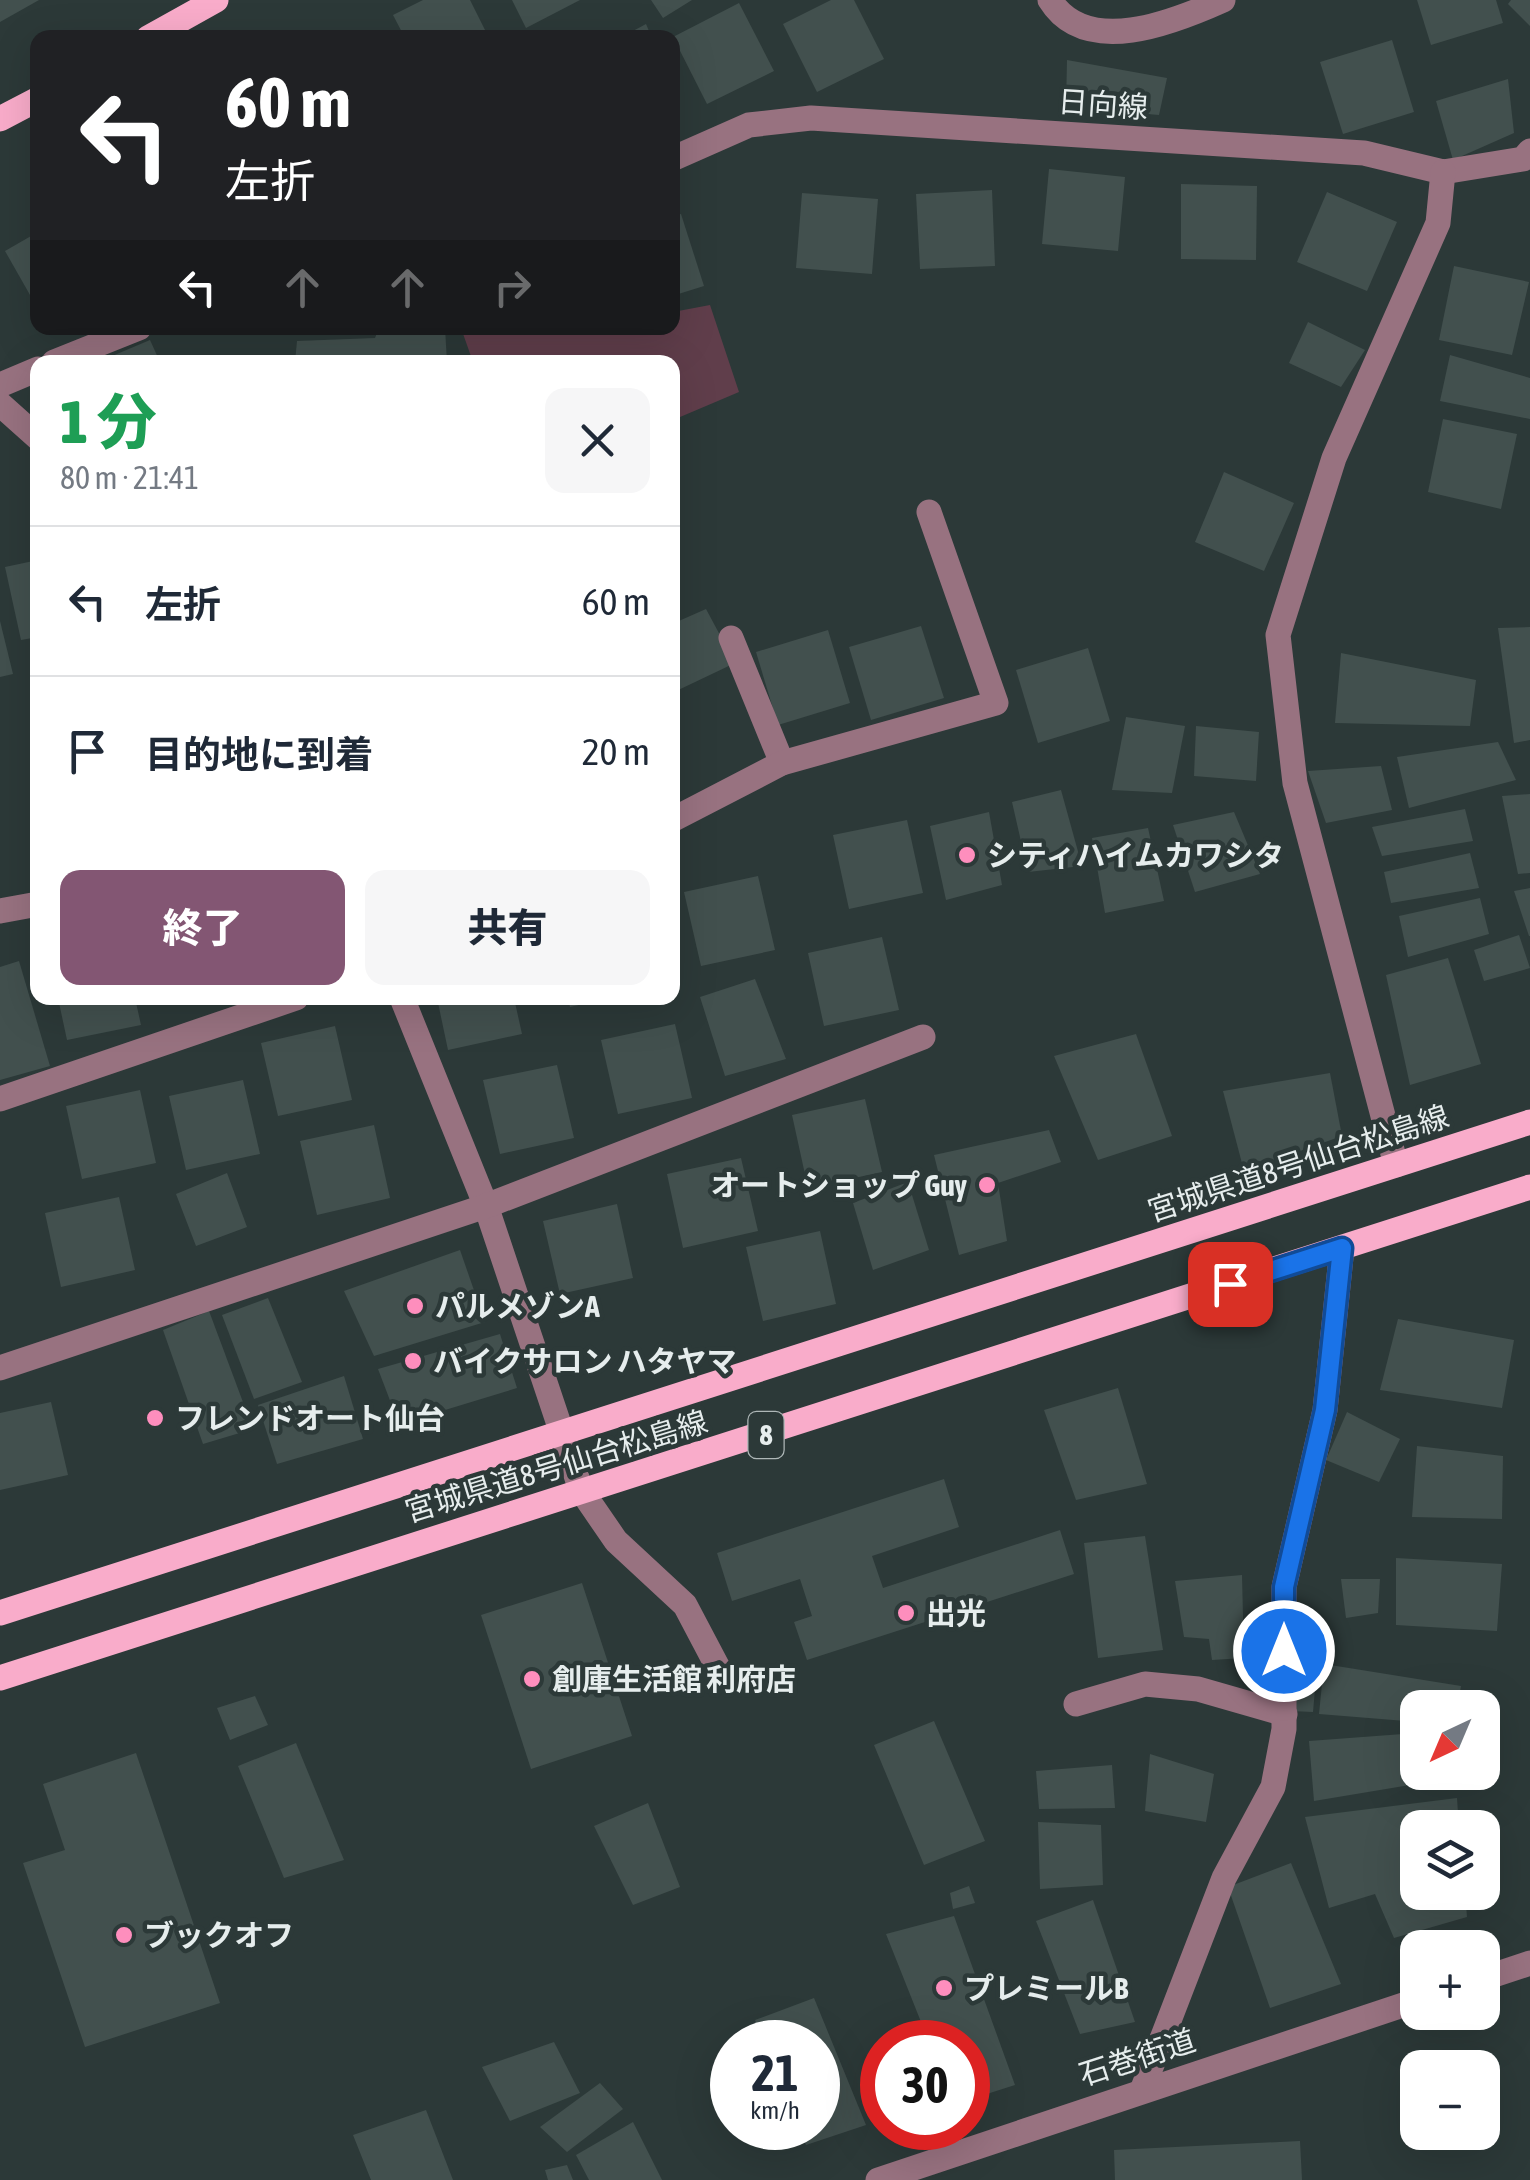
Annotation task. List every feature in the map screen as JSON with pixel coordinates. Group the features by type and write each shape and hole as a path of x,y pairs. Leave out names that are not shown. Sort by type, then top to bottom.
{"main road":[{"path":"162,30 216,0"},
{"path":"0,119 30,103"},
{"name":"宮城県道8号仙台松島線","path":"0,1613 562,1436 1530,1122"},
{"name":"宮城県道8号仙台松島線","path":"0,1678 1530,1187"}],"street":[{"path":"1050,0 1061,18 1098,31 1165,26 1223,0"},
{"name":"日向線","path":"680,156 750,125 811,118 1364,153 1443,172 1523,158 1530,151"},
{"path":"1396,1165 1295,783 1278,635 1334,458 1438,223 1443,172"},
{"path":"72,355 122,335"},
{"path":"0,385 30,373"},
{"path":"0,404 30,431"},
{"path":"680,816 782,764 996,703 929,512"},
{"path":"731,638 782,764"},
{"path":"0,911 30,905"},
{"path":"0,1098 275,1005"},
{"path":"405,1005 486,1206 581,1490 616,1540 684,1605 724,1679"},
{"path":"0,1368 486,1206 923,1037"},
{"path":"1143,2088 1224,1878 1274,1787 1284,1714 1284,1587 1325,1410 1342,1248"},
{"path":"1076,1704 1145,1684 1198,1688 1284,1714"},
{"path":"1500,1973 1530,1964"},
{"name":"石巻街道","path":"878,2180 1143,2088 1400,2006"}],"shaded area":[{"path":"710,305 739,392 680,417 680,355 471,355 463,335 680,335 680,311"}],"building":[{"path":"0,0 39,0 0,22"},
{"path":"423,0 470,0 485,30 401,30 393,15"},
{"path":"512,0 580,0 526,28"},
{"path":"651,0 692,0 663,18"},
{"path":"831,0 854,0 884,59 817,92 783,24"},
{"path":"1417,0 1496,0 1503,23 1431,45"},
{"path":"1511,0 1530,0 1530,26 1508,4"},
{"path":"739,3 774,71 707,104 680,51 680,33"},
{"path":"1392,40 1414,112 1343,134 1320,62"},
{"path":"1067,60 1167,78 1159,115 1066,107"},
{"path":"1508,79 1514,133 1453,160 1436,101"},
{"path":"1049,169 1125,177 1118,251 1042,244"},
{"path":"1181,184 1257,186 1256,260 1181,259"},
{"path":"992,190 995,266 920,269 916,194"},
{"path":"1327,192 1397,222 1367,291 1297,262"},
{"path":"802,193 878,199 872,274 796,268"},
{"path":"680,214 704,286 680,294"},
{"path":"30,237 30,295 5,251"},
{"path":"1454,266 1529,282 1512,355 1439,340"},
{"path":"1308,322 1365,350 1341,387 1289,363"},
{"path":"445,335 447,355 296,355 297,341"},
{"path":"150,340 157,355 115,355"},
{"path":"1450,355 1530,378 1530,419 1440,401"},
{"path":"1443,419 1517,434 1501,509 1428,492"},
{"path":"1224,472 1294,503 1264,571 1195,542"},
{"path":"30,562 30,638 21,640 5,567"},
{"path":"706,609 735,663 680,689 680,620"},
{"path":"0,621 13,674 0,677"},
{"path":"921,626 944,698 871,720 849,647"},
{"path":"1530,627 1530,740 1514,743 1498,628"},
{"path":"828,630 850,703 778,725 756,652"},
{"path":"1088,648 1110,721 1038,743 1016,670"},
{"path":"1341,653 1476,680 1470,726 1335,723"},
{"path":"1126,717 1185,726 1172,793 1112,790"},
{"path":"1196,726 1259,732 1256,781 1194,776"},
{"path":"1498,742 1516,780 1409,808 1397,757"},
{"path":"1381,766 1392,810 1326,823 1308,771"},
{"path":"1061,790 1082,866 1028,872 1012,802"},
{"path":"1530,794 1530,873 1518,874 1502,796"},
{"path":"1465,809 1473,841 1382,856 1372,827"},
{"name":"シティハイムカワシタ","path":"989,812 1002,885 946,900 930,826"},
{"path":"1234,812 1260,874 1195,892 1173,825"},
{"path":"907,820 923,893 849,909 833,835"},
{"path":"1148,828 1164,901 1105,913 1092,838"},
{"path":"1470,853 1479,888 1391,903 1384,872"},
{"path":"758,876 775,950 701,966 684,892"},
{"path":"1530,888 1530,936 1529,936 1514,891"},
{"path":"1480,898 1489,934 1408,957 1399,916"},
{"path":"1519,935 1530,968 1484,981 1474,950"},
{"path":"882,937 899,1010 824,1026 808,953"},
{"path":"1448,958 1481,1064 1410,1085 1386,975"},
{"path":"19,961 50,1066 0,1080 0,967"},
{"path":"755,979 786,1059 725,1076 700,997"},
{"path":"60,1005 137,1005 141,1025 67,1040"},
{"path":"438,1005 516,1005 522,1034 448,1050"},
{"path":"675,1024 692,1098 618,1114 601,1040"},
{"path":"335,1026 352,1100 278,1116 261,1043"},
{"path":"1136,1034 1172,1136 1098,1160 1054,1056"},
{"path":"557,1065 574,1138 500,1154 483,1080"},
{"path":"1330,1073 1342,1136 1244,1171 1223,1091"},
{"path":"243,1080 260,1154 186,1170 169,1096"},
{"path":"140,1090 156,1163 82,1179 66,1106"},
{"path":"865,1099 882,1172 808,1188 792,1115"},
{"path":"374,1125 390,1198 317,1215 300,1141"},
{"path":"1049,1130 1061,1162 998,1183 1007,1241 959,1255 934,1155"},
{"path":"741,1158 758,1231 683,1248 667,1174"},
{"path":"227,1173 247,1227 196,1246 176,1194"},
{"path":"908,1182 929,1250 873,1270 853,1203"},
{"path":"119,1197 135,1270 61,1287 45,1213"},
{"path":"617,1204 633,1278 560,1294 543,1221"},
{"path":"820,1231 836,1304 763,1321 746,1247"},
{"name":"パルメゾンA","path":"460,1250 485,1322 374,1356 344,1291"},
{"path":"268,1298 302,1382 254,1399 222,1315"},
{"path":"209,1311 253,1429 203,1444 163,1330"},
{"path":"1398,1319 1514,1340 1502,1408 1380,1390"},
{"path":"500,1334 517,1388 399,1424 378,1369"},
{"path":"344,1376 363,1439 277,1464 258,1405"},
{"path":"1118,1388 1147,1484 1076,1500 1044,1410"},
{"path":"51,1402 68,1475 0,1490 0,1413"},
{"path":"1347,1412 1400,1439 1379,1482 1326,1460"},
{"path":"1417,1446 1503,1456 1502,1519 1412,1517"},
{"path":"944,1479 959,1527 872,1556 883,1588 1060,1530 1074,1574 807,1660 794,1622 812,1616 800,1579 732,1601 717,1553"},
{"path":"1145,1536 1163,1650 1098,1658 1084,1543"},
{"path":"1396,1558 1502,1564 1497,1631 1396,1625"},
{"path":"1242,1575 1244,1658 1212,1660 1209,1639 1184,1637 1175,1581"},
{"path":"1341,1579 1380,1579 1378,1613 1346,1618"},
{"path":"582,1583 632,1736 531,1769 481,1615"},
{"path":"1324,1664 1461,1686 1460,1690 1400,1690 1400,1721 1319,1714"},
{"path":"1293,1676 1316,1678 1313,1712 1291,1711"},
{"path":"255,1696 268,1725 230,1740 217,1708"},
{"path":"934,1721 985,1841 924,1865 874,1745"},
{"path":"1400,1734 1400,1787 1314,1801 1309,1741"},
{"path":"296,1743 344,1860 284,1878 238,1766"},
{"path":"136,1753 220,2003 85,2047 23,1863 65,1850 43,1784"},
{"path":"1150,1754 1214,1774 1206,1822 1145,1811"},
{"path":"1112,1765 1115,1808 1039,1809 1036,1771"},
{"path":"1457,1798 1458,1810 1400,1810 1400,1910 1466,1910 1467,1917 1422,1930 1400,1930 1400,1936 1394,1938 1375,1894 1329,1908 1305,1817"},
{"path":"648,1803 680,1887 633,1905 594,1826"},
{"path":"1038,1822 1101,1825 1103,1885 1040,1889"},
{"path":"1291,1863 1341,1984 1270,2008 1228,1887"},
{"path":"969,1886 975,1903 953,1909 950,1893"},
{"path":"1093,1900 1135,2022 1080,2034 1036,1921"},
{"name":"プレミールB","path":"954,1916 1015,2085 990,2093 990,2020 920,2020 886,1934"},
{"path":"814,1998 823,2020 755,2020"},
{"path":"554,2042 580,2093 510,2121 482,2067"},
{"path":"840,2062 860,2110 860,2127 840,2134"},
{"path":"600,2083 623,2109 567,2152 540,2127"},
{"path":"426,2110 453,2180 371,2180 353,2135"},
{"path":"633,2122 662,2180 589,2180 576,2155"},
{"path":"1300,2141 1302,2180 1115,2180 1114,2150"},
{"path":"567,2165 573,2180 548,2180 545,2170"}],"place":[{"name":"シティハイムカワシタ","path":"967,855"},
{"name":"オートショップ Guy","path":"987,1185"},
{"name":"パルメゾンA","path":"415,1306"},
{"name":"バイクサロン ハタヤマ","path":"413,1361"},
{"name":"フレンドオート仙台","path":"155,1418"},
{"name":"出光","path":"906,1613"},
{"name":"創庫生活館 利府店","path":"532,1679"},
{"name":"ブックオフ","path":"124,1935"},
{"name":"プレミールB","path":"944,1988"}],"route":[{"path":"1230,1284 1342,1248 1325,1410 1284,1587 1284,1651"}]}
